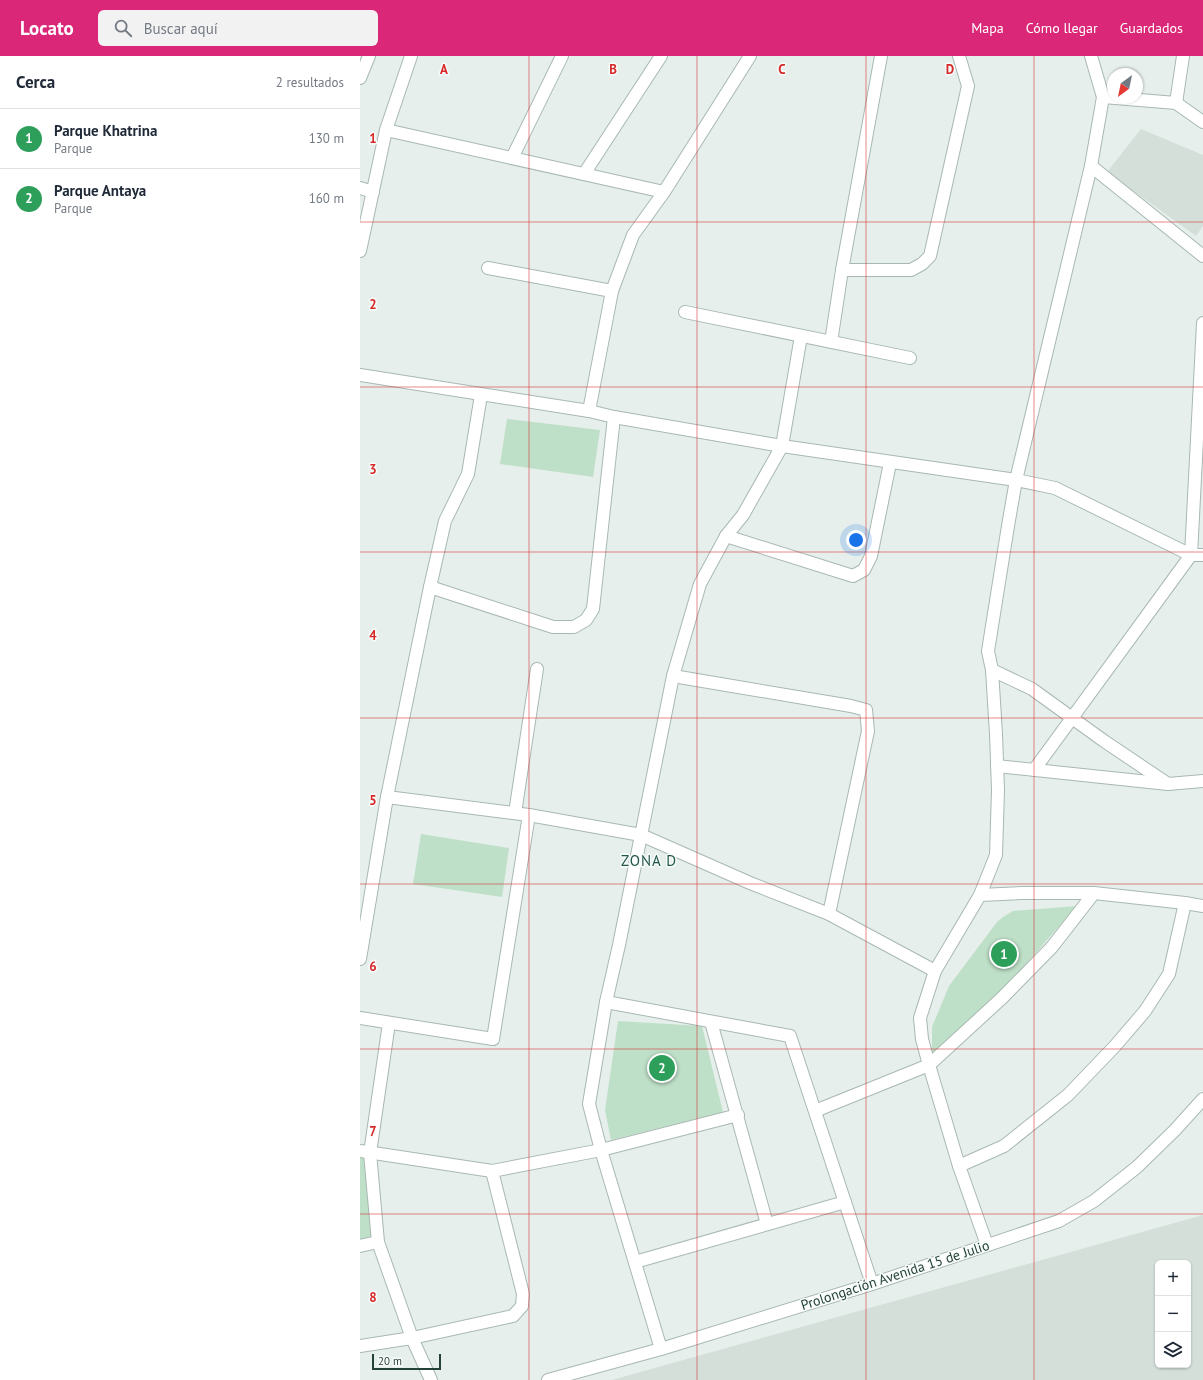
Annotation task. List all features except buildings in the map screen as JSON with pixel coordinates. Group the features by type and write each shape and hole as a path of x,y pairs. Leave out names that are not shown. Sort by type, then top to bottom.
{"street":[{"path":"360,78 369,56"},
{"path":"360,251 386,130 410,56"},
{"path":"512,158 562,56"},
{"path":"584,174 661,56"},
{"path":"589,412 612,291 632,235 664,192 750,56"},
{"path":"831,342 842,270 881,56"},
{"path":"842,270 911,270 922,264 930,256 968,86 959,56"},
{"path":"987,1245 959,1166 929,1065 922,1038 920,1018 935,971 980,895 996,855 997,766 992,670 988,651 1016,480 1091,166 1103,97 1091,56"},
{"path":"1176,103 1183,56"},
{"path":"1103,97 1176,103 1203,122"},
{"path":"386,130 664,192"},
{"path":"1091,166 1203,256"},
{"path":"360,188 373,192"},
{"path":"488,268 612,291"},
{"path":"685,312 910,358"},
{"path":"1034,770 1197,555 1203,323"},
{"path":"661,1349 601,1150 589,1104 606,1002 619,945 673,676 700,584 726,536 743,515 782,446 801,336"},
{"path":"360,375 589,412 782,446 890,463 1016,480 1055,488 1197,555"},
{"path":"360,959 387,797 430,587 446,521 468,474 481,395"},
{"path":"430,587 553,627 574,627 586,620 593,609 614,417"},
{"path":"726,536 853,576 864,570 871,556 890,463"},
{"path":"515,813 537,669"},
{"path":"992,670 1032,689 1168,784"},
{"path":"673,676 851,706 866,710 868,731 829,914"},
{"path":"997,766 1168,784 1203,781"},
{"path":"387,797 529,815 641,835 829,914 935,971"},
{"path":"360,1018 493,1039 529,815"},
{"path":"980,895 1021,893 1094,893 1185,902 1203,906"},
{"path":"814,1111 929,1065 1002,998 1052,947 1094,893"},
{"path":"959,1166 1004,1146 1068,1095 1115,1046 1145,1011 1169,974 1185,902"},
{"path":"606,1002 790,1036 872,1284"},
{"path":"711,1022 767,1224"},
{"path":"389,1023 365,1152 378,1242 412,1338 431,1380"},
{"name":"Prolongación Avenida 15 de Julio","path":"548,1380 661,1349 872,1284 1059,1221 1094,1200 1137,1167 1175,1130 1203,1099"},
{"path":"365,1152 492,1171 601,1150 738,1115"},
{"path":"360,1346 412,1338 513,1316 522,1306 523,1294 492,1171"},
{"path":"635,1262 845,1202"},
{"path":"360,1246 378,1242"}],"shaded area":[{"path":"1141,129 1203,155 1203,226 1196,236 1107,172"},
{"path":"1203,1215 1203,1380 612,1380"}],"green space":[{"path":"507,419 600,430 593,477 500,464"},
{"path":"421,834 509,848 502,897 413,884"},
{"path":"1077,906 1003,990 932,1057 932,1027 949,986 997,922 1013,911"},
{"path":"618,1021 702,1026 723,1112 611,1140 605,1110"},
{"path":"365,1156 380,1236 360,1241 360,1157"}],"place":[{"name":"Parque Khatrina","path":"1004,954"},
{"name":"Parque Antaya","path":"662,1068"}],"district":[{"name":"ZONA D","path":"649,860"}]}
